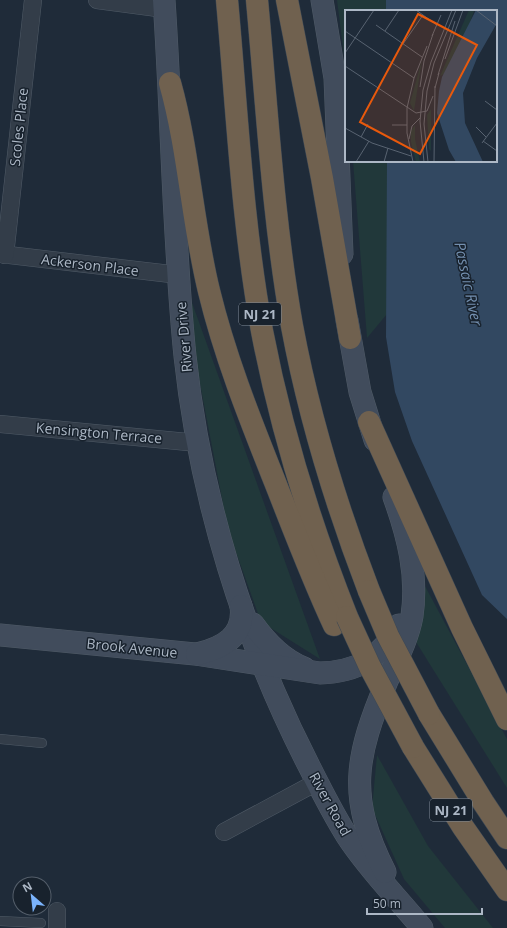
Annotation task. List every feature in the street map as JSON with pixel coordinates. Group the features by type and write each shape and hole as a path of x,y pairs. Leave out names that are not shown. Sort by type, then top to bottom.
{"highway":[{"name":"NJ 21","path":"226,0 247,219 262,330 288,447 324,557 340,621 372,692 413,747 463,827 507,890"},
{"name":"NJ 21","path":"257,0 277,216 292,325 316,432 349,539 369,591 392,642 429,714 507,838"},
{"path":"287,0 321,170 350,338"},
{"path":"170,83 183,136 191,198 202,260 218,323 237,384 320,595 340,621"},
{"path":"369,422 462,628 507,719"}],"main road":[{"path":"322,0 335,78 342,270 350,338 360,392 401,518 412,558 414,598 411,618 405,638 369,728 362,750 359,770 362,814 367,834 386,875 418,923"},
{"name":"River Drive","path":"165,4 179,275 185,357 198,443 219,528 240,601 263,665"},
{"path":"240,601 249,618 272,646 286,658 302,667 320,673 338,672 354,668 371,659 385,648 405,615 410,596 412,558"},
{"path":"195,654 216,648 234,636 240,627 242,616 240,601"},
{"name":"Brook Avenue","path":"0,635 195,654 320,673"},
{"name":"River Road","path":"263,665 297,743 347,835 395,899 418,923"}],"street":[{"name":"Scoles Place","path":"3,255 33,0"},
{"path":"97,0 165,4"},
{"name":"Ackerson Place","path":"3,255 179,275"},
{"name":"Kensington Terrace","path":"0,424 198,443"},
{"path":"224,832 317,782"},
{"path":"49,926 57,911"}],"lane":[{"path":"0,739 42,743"},
{"path":"0,921 49,926"}],"green space":[{"path":"337,0 386,0 386,10 345,10 345,63"},
{"path":"353,162 387,162 387,314 367,338"},
{"path":"190,297 320,659 261,622 228,530 191,337"},
{"path":"425,586 507,739 507,788 416,642"},
{"path":"377,755 428,846 493,928 445,928 404,879 372,808"}],"water":[{"name":"Passaic River","path":"386,0 507,0 507,619 482,595 412,441 395,392 386,337 387,162 497,162 497,10 386,10"}]}
